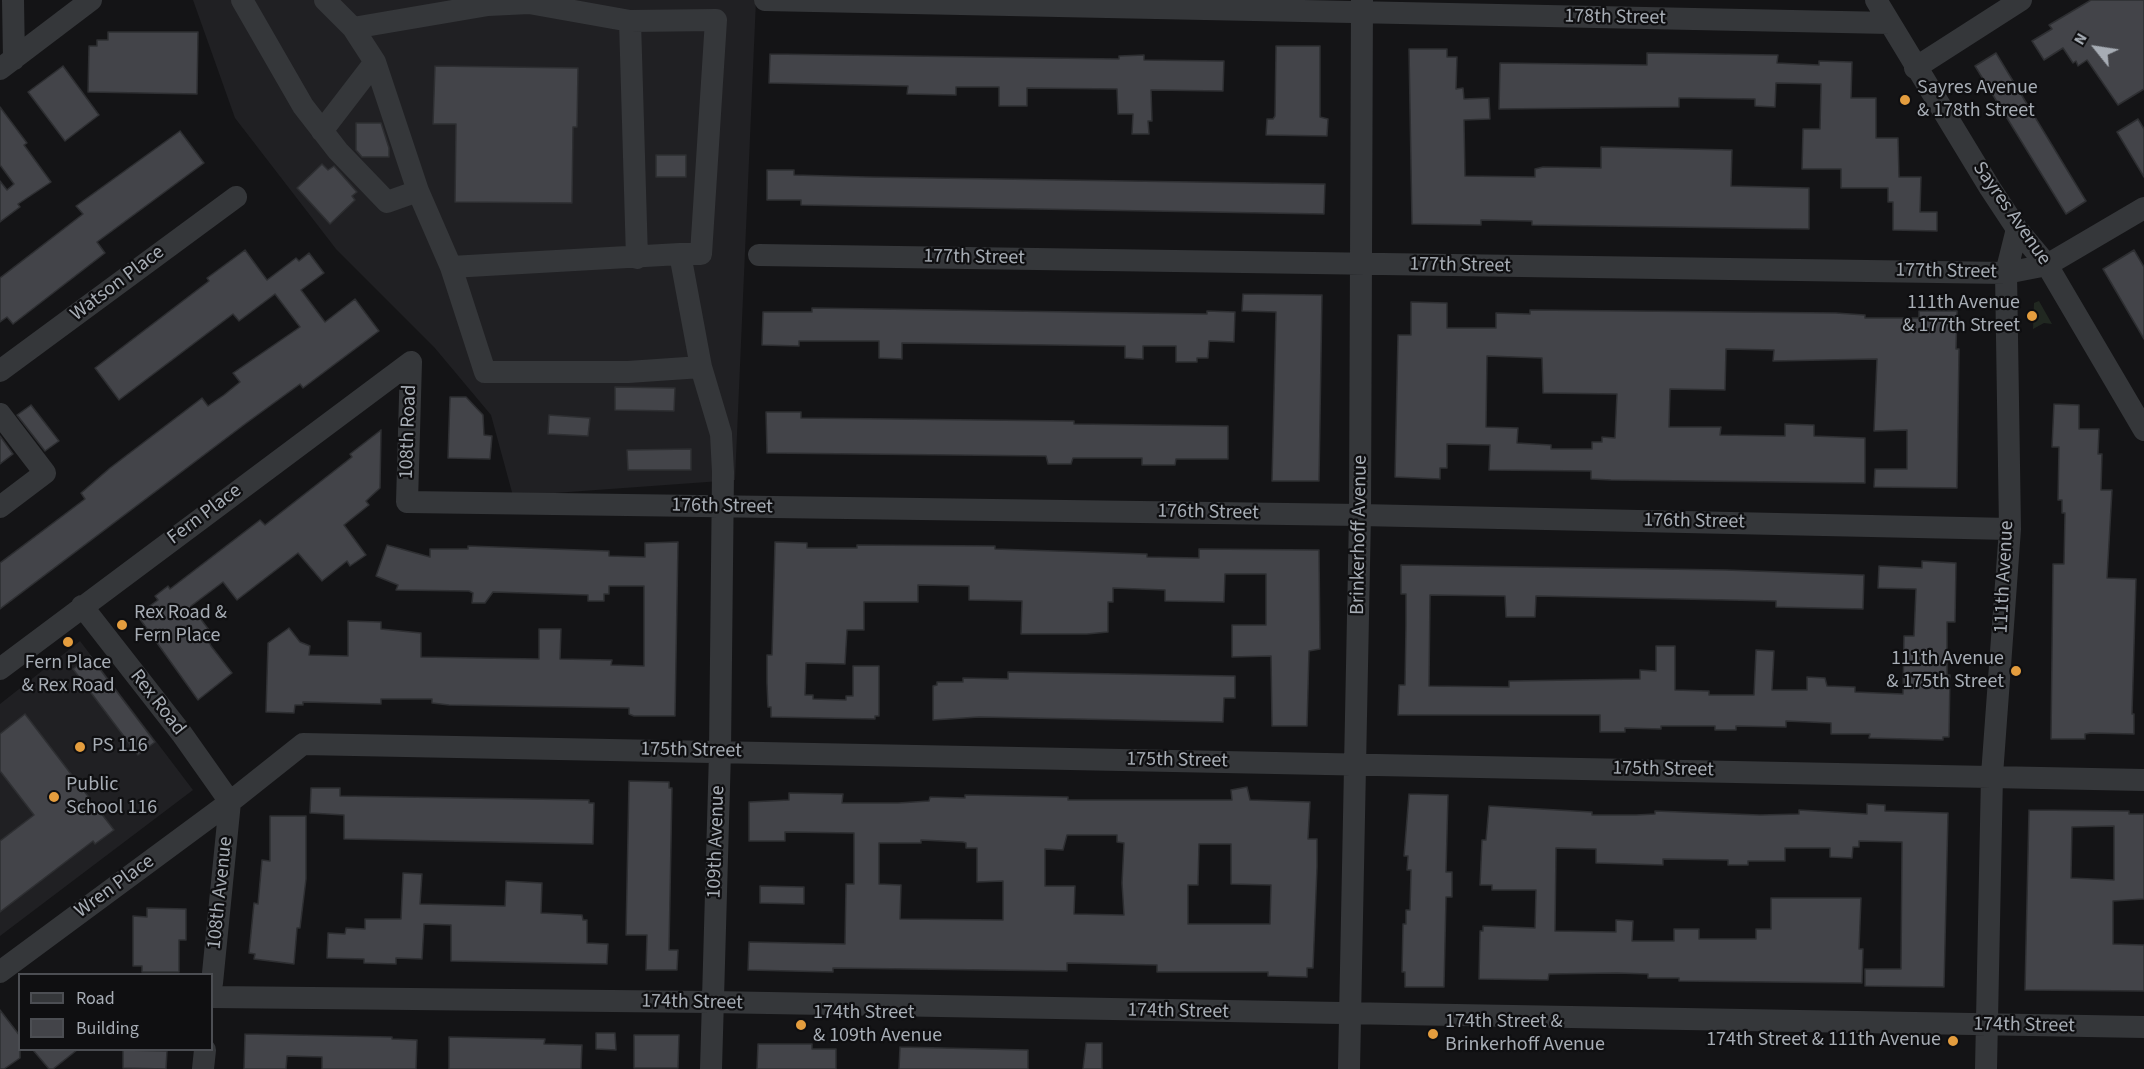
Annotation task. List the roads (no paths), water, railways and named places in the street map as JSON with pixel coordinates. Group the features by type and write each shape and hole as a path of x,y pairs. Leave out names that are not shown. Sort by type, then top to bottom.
{"street":[{"path":"7,64 13,0"},
{"path":"7,64 91,0"},
{"path":"242,0 303,106 322,131 387,202 418,191"},
{"path":"325,0 353,28 375,62 418,191 451,267 485,372 628,372 701,367"},
{"name":"178th Street","path":"765,0 1362,7 1890,23"},
{"name":"Sayres Avenue","path":"1876,0 1915,68 2018,229 2047,265 2144,430"},
{"path":"1915,68 2021,0"},
{"path":"353,28 488,4 529,3 630,21 716,20 701,254 451,267"},
{"name":"Brinkerhoff Avenue","path":"1349,1069 1360,515 1363,265 1362,7"},
{"path":"630,21 637,258"},
{"path":"322,131 375,62"},
{"name":"Watson Place","path":"0,371 236,197"},
{"name":"177th Street","path":"759,255 2006,273 2047,265 2144,208"},
{"name":"111th Avenue","path":"1986,1069 1992,775 2010,529 2006,273 2018,229"},
{"name":"109th Avenue","path":"680,254 701,367 721,434 724,507 711,1069"},
{"name":"108th Road","path":"407,502 411,362"},
{"name":"Fern Place","path":"0,669 411,362"},
{"path":"0,414 45,473 0,507"},
{"name":"176th Street","path":"407,502 1360,515 2010,529"},
{"name":"Rex Road","path":"82,606 182,734 230,802"},
{"name":"175th Street","path":"230,802 303,744 1992,775 2144,780"},
{"name":"Wren Place","path":"0,972 230,802"},
{"name":"108th Avenue","path":"213,973 230,802"},
{"name":"174th Street","path":"213,997 711,1002 2144,1028"},
{"path":"203,1069 205,1051"}],"place":[{"name":"Sayres Avenue & 178th Street","path":"1905,100"},
{"name":"111th Avenue & 177th Street","path":"2032,316"},
{"name":"Rex Road & Fern Place","path":"122,625"},
{"name":"Fern Place & Rex Road","path":"68,642"},
{"name":"111th Avenue & 175th Street","path":"2016,671"},
{"name":"PS 116","path":"80,747"},
{"name":"Public School 116","path":"54,797"},
{"name":"174th Street & 109th Avenue","path":"801,1025"},
{"name":"174th Street & Brinkerhoff Avenue","path":"1433,1034"},
{"name":"174th Street & 111th Avenue","path":"1953,1041"}]}
